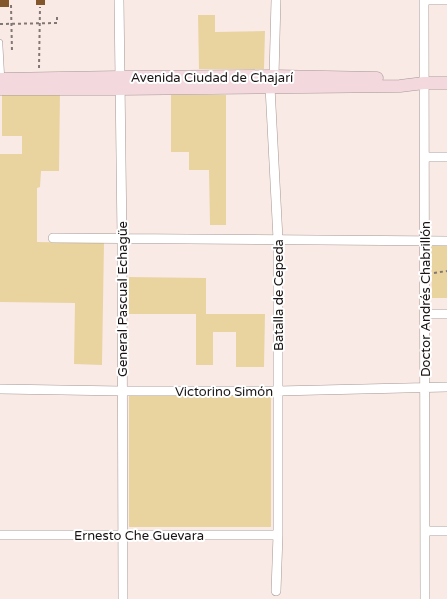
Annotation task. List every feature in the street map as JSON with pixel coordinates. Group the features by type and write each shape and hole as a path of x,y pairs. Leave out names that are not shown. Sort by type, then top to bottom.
{"main road":[{"name":"Avenida Ciudad de Chajarí","path":"1,83 39,79 119,77 400,86 424,83 447,83"},
{"name":"Avenida Ciudad de Chajarí","path":"1,83 119,89 272,82"}],"street":[{"name":"General Pascual Echagüe","path":"119,0 122,238 123,599"},
{"name":"Batalla de Cepeda","path":"276,0 272,82 278,239 278,535 276,591"},
{"path":"424,0 447,0"},
{"name":"Doctor Andrés Chabrillón","path":"424,0 425,599"},
{"path":"425,157 447,157"},
{"path":"53,238 447,241"},
{"path":"425,314 447,314"},
{"name":"Victorino Simón","path":"0,389 278,391 425,386 447,387"},
{"path":"425,531 447,531"},
{"name":"Ernesto Che Guevara","path":"0,535 278,535"}],"lane":[{"path":"0,42 1,83"}],"path":[{"path":"11,5 12,52"},
{"path":"39,79 40,7"},
{"path":"0,24 57,22 57,15"},
{"path":"425,274 447,271"}],"shaded area":[{"path":"198,15 215,15 215,32 265,31 264,69 199,69"},
{"path":"2,90 60,91 59,171 41,171 40,187 37,188 37,242 104,243 102,365 74,364 75,303 0,302 0,154 22,154 22,136 2,136"},
{"path":"171,95 226,95 226,225 210,225 209,170 189,170 189,152 171,152"},
{"path":"431,245 447,245 447,298 432,298"},
{"path":"129,277 206,278 206,314 265,314 264,367 236,367 236,332 213,332 213,365 196,365 196,314 129,314"},
{"path":"129,395 271,395 271,527 129,527"}],"building":[{"path":"0,0 9,0 9,7 0,7"},
{"path":"36,0 45,0 45,5 36,5"}]}
